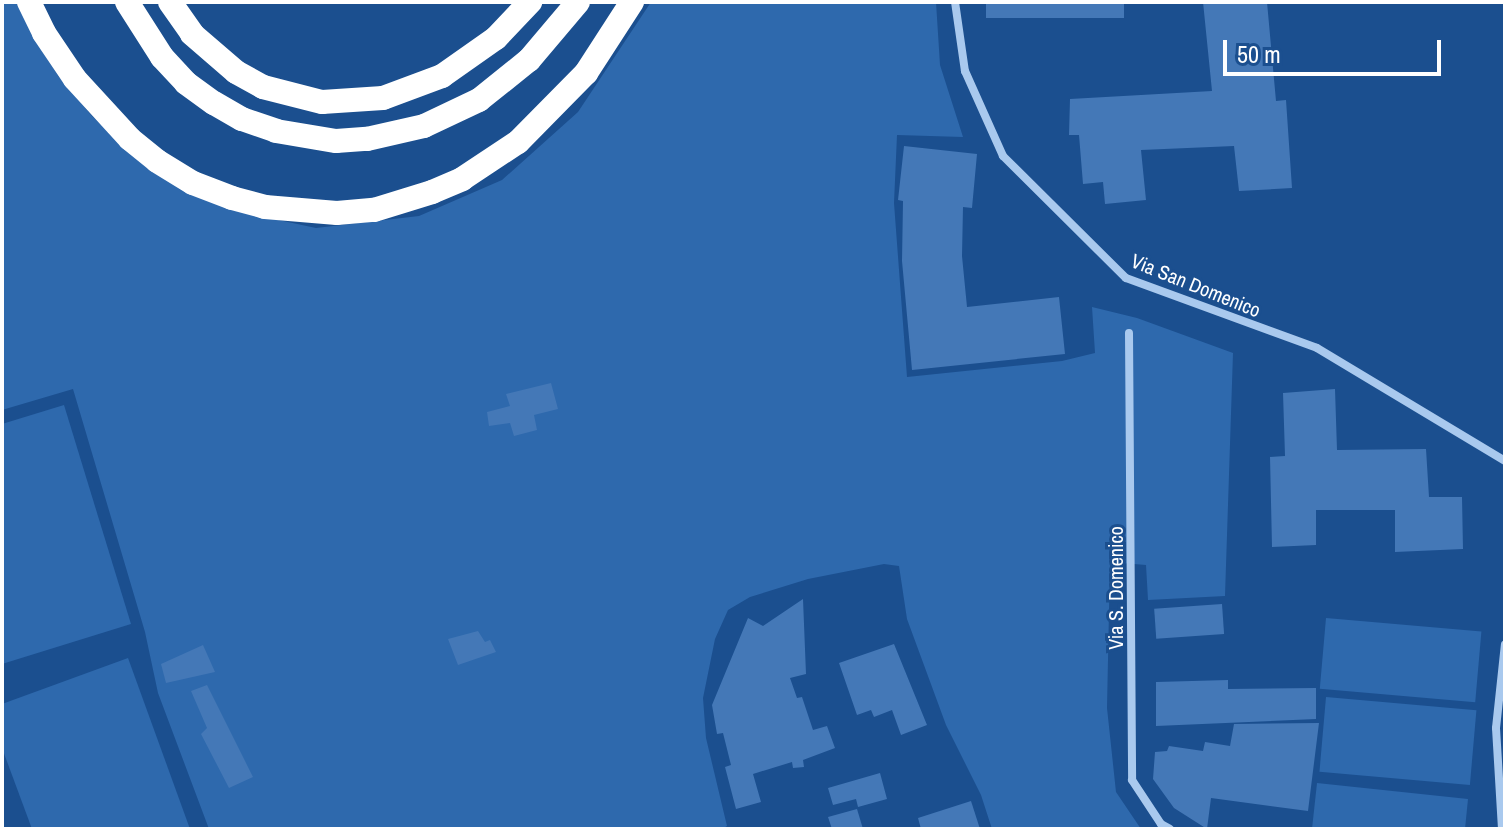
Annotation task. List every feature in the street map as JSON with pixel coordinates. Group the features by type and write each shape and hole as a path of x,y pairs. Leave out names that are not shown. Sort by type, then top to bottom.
{"highway":[{"path":"29,2 44,33 75,79 130,139 157,161 193,183 232,198 278,208 337,213 374,210 432,192 462,179 518,142 586,73 632,2"},
{"path":"127,2 162,57 186,83 214,103 276,131 336,141 367,139 424,126 479,100 529,60 578,2"},
{"path":"170,2 192,34 236,72 263,87 322,102 383,98 442,76 496,38 530,2"}],"street":[{"name":"Via San Domenico","path":"955,2 965,71 1003,156 1126,278 1317,348 1505,461"},
{"name":"Via S. Domenico","path":"1129,333 1132,780 1161,824 1170,829"},
{"path":"1502,829 1496,728 1505,644"}],"shaded area":[{"path":"2,2 17,2 32,35 59,77 92,116 150,171 232,210 316,228 419,216 502,180 578,112 651,2 936,2 940,65 963,137 897,135 894,203 907,377 1062,361 1095,353 1092,307 1137,318 1233,353 1225,596 1148,600 1146,565 1110,562 1107,708 1116,792 1141,829 992,829 981,795 946,725 907,619 899,566 884,564 808,579 750,597 728,610 715,639 703,698 706,738 727,826 722,829 209,829 158,693 145,632 73,389 2,410"},
{"path":"64,405 131,624 2,664 2,424"},
{"path":"1326,618 1481,632 1475,702 1320,689"},
{"path":"128,658 190,829 32,829 2,748 2,704"},
{"path":"1326,697 1476,710 1470,785 1319,772"},
{"path":"1317,783 1468,799 1465,829 1312,829"}],"building":[{"path":"986,2 1124,2 1124,18 986,18"},
{"path":"1203,2 1267,2 1276,101 1286,100 1292,188 1239,191 1234,146 1141,150 1146,200 1105,204 1103,182 1083,184 1079,135 1069,135 1070,99 1212,91"},
{"path":"904,146 977,154 972,208 963,207 962,256 967,307 1059,297 1065,354 912,370 902,261 903,201 898,200"},
{"path":"551,383 558,409 534,415 537,430 514,436 510,423 489,426 487,412 510,406 506,394"},
{"path":"1335,389 1337,450 1426,449 1429,497 1462,497 1463,549 1395,552 1395,510 1316,510 1316,545 1272,547 1270,457 1285,456 1283,393"},
{"path":"803,599 806,674 790,678 797,698 802,697 813,730 827,726 835,748 803,760 804,767 793,768 792,762 753,774 761,802 736,809 725,767 731,765 723,733 717,734 712,705 748,618 763,626"},
{"path":"1222,604 1224,634 1156,639 1154,609"},
{"path":"478,631 485,642 490,640 496,652 458,665 448,639"},
{"path":"894,644 927,725 901,735 892,710 874,717 871,710 857,715 839,663"},
{"path":"203,645 215,672 166,683 161,664"},
{"path":"1228,680 1228,689 1316,688 1316,719 1156,726 1156,682"},
{"path":"207,685 253,777 229,788 201,734 207,728 191,691"},
{"path":"1319,723 1308,811 1211,798 1207,829 1174,808 1153,779 1155,752 1167,751 1169,746 1203,751 1205,742 1230,746 1234,724"},
{"path":"880,773 887,799 858,807 856,799 833,805 828,788"},
{"path":"971,801 980,829 921,829 918,818"},
{"path":"857,809 863,829 832,829 828,817"}]}
